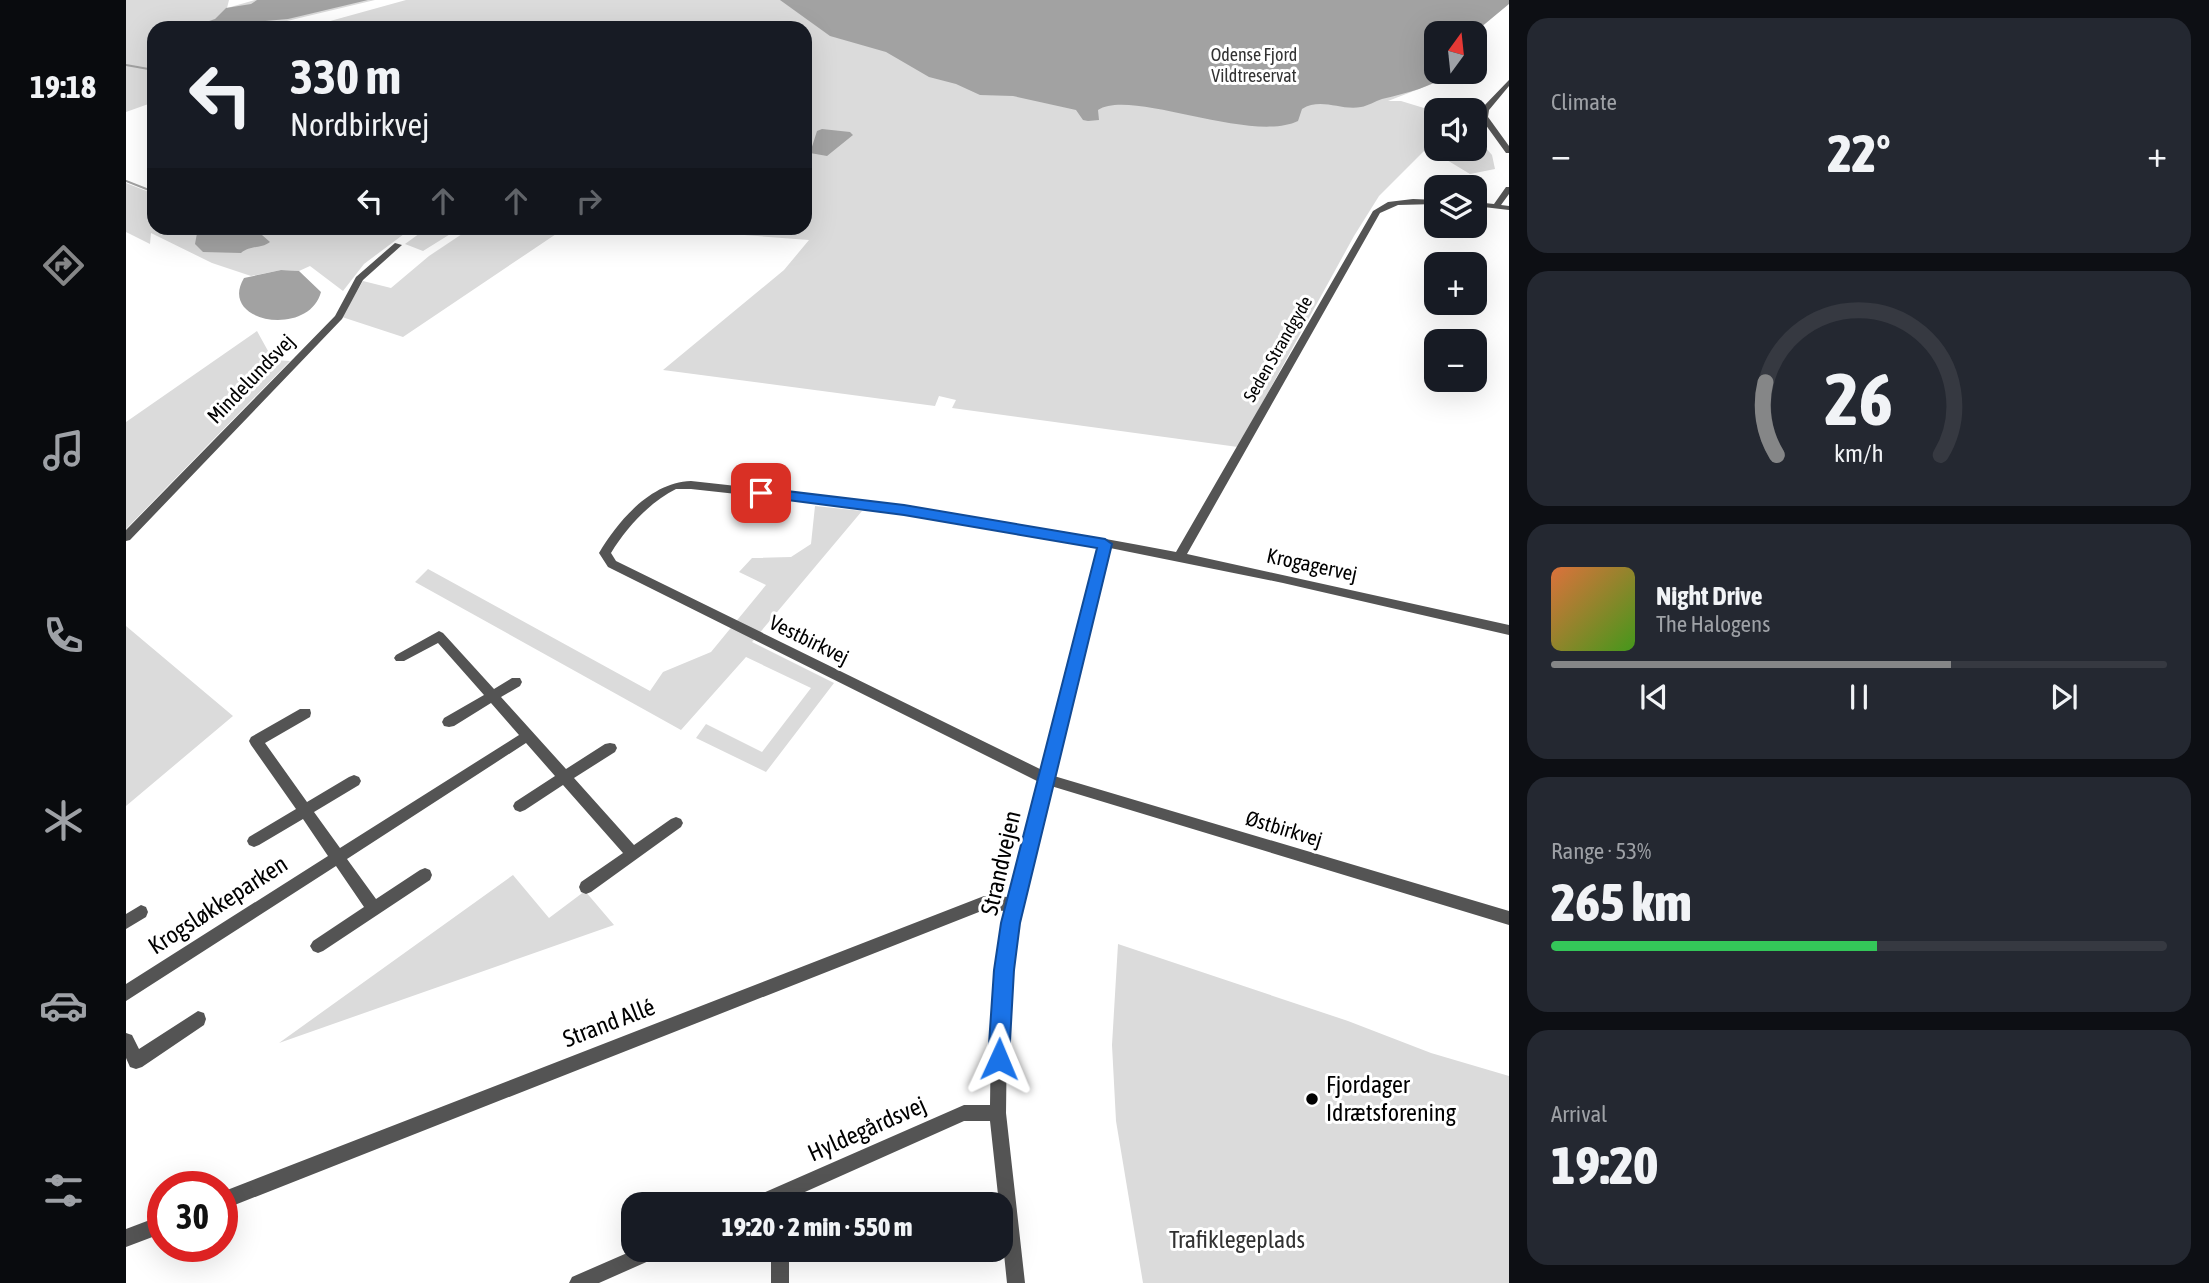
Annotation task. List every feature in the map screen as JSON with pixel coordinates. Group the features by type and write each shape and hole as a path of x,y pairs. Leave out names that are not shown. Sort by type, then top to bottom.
{"street":[{"path":"1509,82 1485,110 1484,117 1509,151"},
{"path":"1497,205 1509,189"},
{"name":"Seden Strandgyde","path":"1179,558 1377,211 1386,205 1424,202"},
{"path":"1487,205 1509,208"},
{"name":"Mindelundsvej","path":"126,537 339,317 359,279 389,250 398,246"},
{"name":"Vestbirkvej","path":"1046,779 612,564 605,553 637,515 662,493 674,486 691,485 904,510 1105,544"},
{"name":"Krogagervej","path":"1105,544 1284,579 1509,630"},
{"name":"Strandvejen","path":"1016,1283 998,1113 999,1033 1004,970 1015,904 1105,544"},
{"path":"400,658 439,636 633,854"},
{"path":"449,722 516,682"},
{"path":"304,713 257,741 374,909"},
{"name":"Krogsløkkeparken","path":"126,993 527,736"},
{"path":"520,806 610,748"},
{"name":"Østbirkvej","path":"1046,779 1509,918"},
{"name":"Krogsløkkeparken","path":"254,841 354,781"},
{"path":"586,887 676,823"},
{"path":"318,946 425,875"},
{"name":"Strand Allé","path":"238,1194 984,903 1015,904"},
{"name":"Krogsløkkeparken","path":"126,922 141,912"},
{"path":"126,1041 136,1061 198,1019"},
{"name":"Hyldegårdsvej","path":"796,1192 964,1113 998,1113"},
{"path":"126,1238 147,1230"},
{"path":"578,1283 626,1262"},
{"path":"780,1262 780,1283"}],"green space":[{"path":"126,0 229,0 227,8 255,0 375,0 287,21 147,21 147,104 126,112"},
{"path":"406,0 1509,0 1463,21 1424,21 1424,84 1432,84 1388,101 1401,101 1424,108 1424,151 1379,196 1354,236 1238,447 952,408 956,400 939,396 935,406 663,370 784,270 809,240 744,235 812,235 812,21 330,21"},
{"path":"1487,149 1492,155 1495,169 1470,174 1448,161 1487,161"},
{"path":"126,183 147,191 147,235 151,235 150,244 126,232"},
{"path":"155,235 403,235 364,264 343,291 310,266 299,271 281,270 251,276 212,263"},
{"path":"417,235 449,235 423,251 405,244"},
{"path":"460,235 555,235 403,337 342,317 363,281 391,288 429,256"},
{"path":"257,331 273,360 290,361 126,529 126,422"},
{"path":"815,506 862,511 752,642 834,683 766,772 696,738 706,724 762,752 811,688 746,657 681,730 415,582 428,569 650,691 663,672 711,652 766,585 739,572 752,558 791,557 811,544"},
{"path":"126,626 233,716 126,806"},
{"path":"513,875 549,918 585,891 614,925 279,1043"},
{"name":"Fjordager Idrætsforening","path":"1118,944 1348,1021 1431,1053 1509,1076 1509,1283 1143,1283 1116,1121 1112,1045"}],"shaded area":[{"path":"257,0 368,0 288,19 209,21 226,8 251,4"},
{"name":"Odense Fjord Vildtreservat","path":"780,0 1509,0 1509,4 1488,21 1424,21 1424,84 1431,84 1361,107 1316,104 1302,109 1298,121 1277,126 1251,126 1163,110 1114,105 1098,110 1099,120 1083,120 1076,110 1013,96 980,95 956,84 929,77 886,52 830,36"},
{"path":"822,129 850,132 853,135 827,156 812,153 817,131"},
{"path":"197,235 262,235 270,242 241,253 203,252 195,244"},
{"path":"281,270 299,271 321,292 313,306 300,316 284,320 253,314 243,306 239,293 244,278"}],"waterway":[{"path":"126,65 147,69"},
{"path":"126,181 147,189"}],"place":[{"name":"Fjordager Idrætsforening","path":"1312,1099"}],"route":[{"path":"761,493 904,510 1105,544 1011,923 1004,970 999,1059"}],"park label":[{"name":"Trafiklegeplads","path":"1237,1240"}]}
